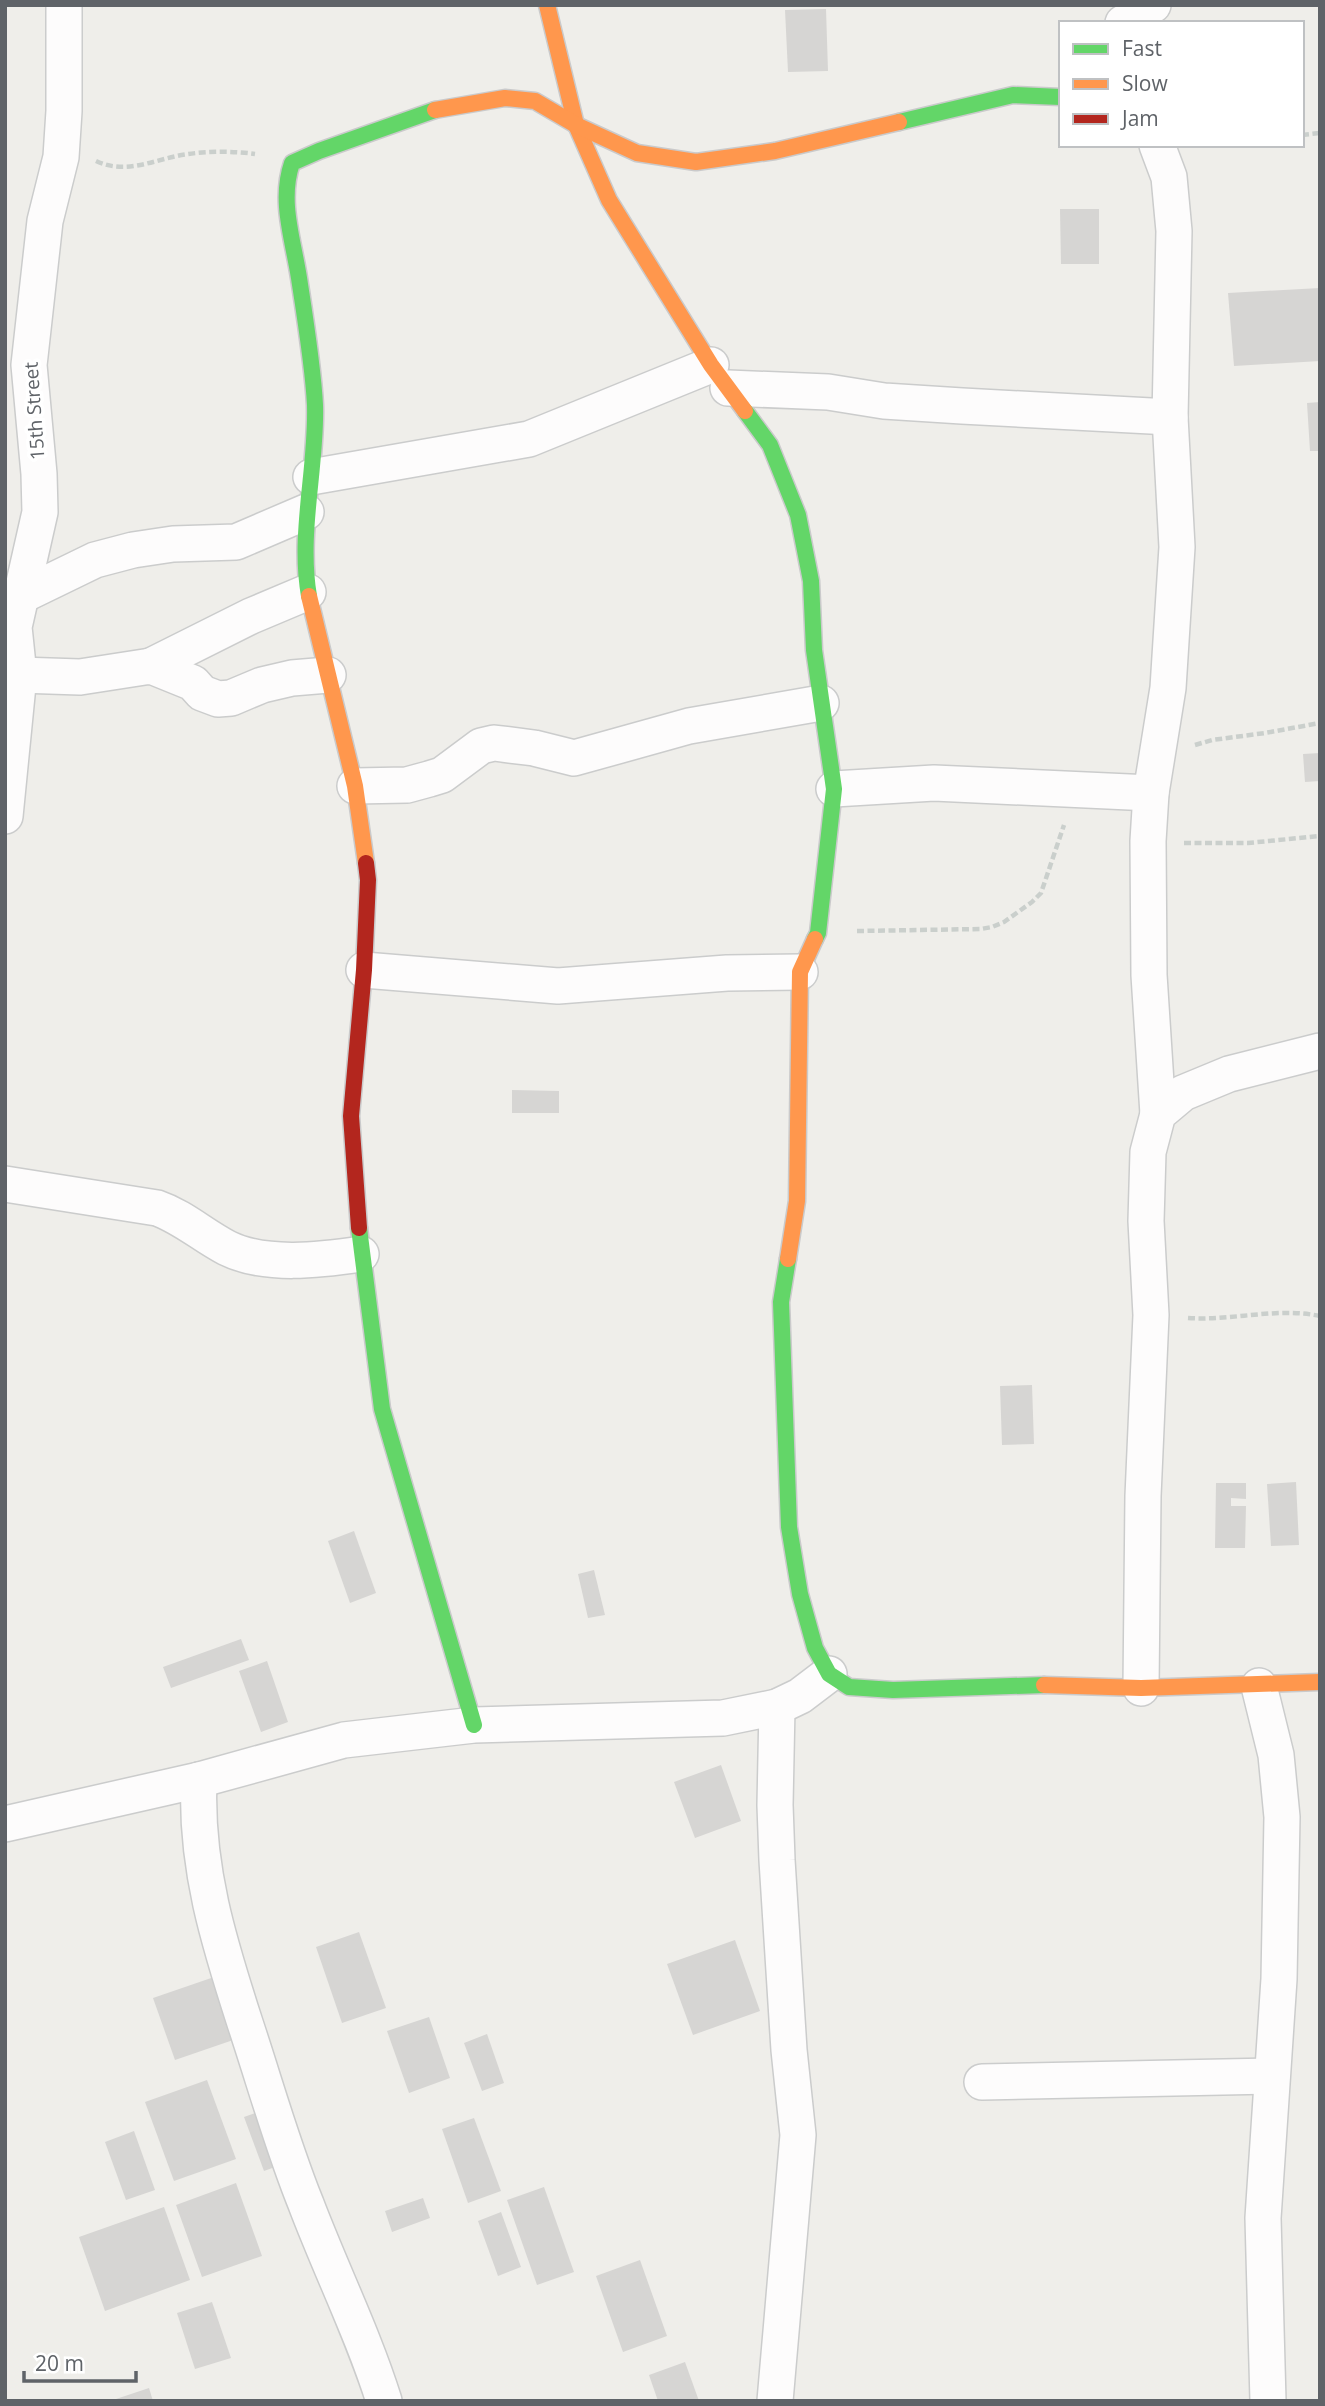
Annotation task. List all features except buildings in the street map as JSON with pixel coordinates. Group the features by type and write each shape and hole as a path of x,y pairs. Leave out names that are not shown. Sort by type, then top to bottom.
{"street":[{"name":"15th Street","path":"5,816 19,675 14,616 40,512 29,365 46,221 61,157 64,5"},
{"path":"547,5 576,125 608,200 720,376 770,445 797,515 811,581 814,650 834,789 818,933 800,972 797,1201 781,1302 789,1527 800,1594 815,1648 829,1674 849,1687 893,1690 1031,1685 1141,1688 1259,1686 1320,1682"},
{"path":"1112,5 1122,21"},
{"path":"1126,21 1153,5"},
{"path":"474,1725 383,1409 361,1254 351,1116 364,970 368,880 355,786 308,592 306,512 315,405 299,278 285,197 286,181 292,163 444,107 505,98 536,101 576,125 637,153 696,162 775,151 1013,95 1059,97"},
{"path":"1141,1688 1143,1496 1151,1315 1146,1221 1148,1152 1158,1114 1149,975 1148,841 1153,778 1168,688 1177,547 1170,417 1174,231 1169,177 1158,147"},
{"path":"311,477 529,439 720,376 884,401 1170,417"},
{"path":"14,616 95,560 160,546 236,542 306,512"},
{"path":"19,675 80,677 151,666 308,592"},
{"path":"151,666 193,682 202,692 218,699 232,698 262,685 292,678 328,675"},
{"path":"355,786 407,785 429,779 442,775 481,746 495,743 534,748 574,758 689,726 821,703"},
{"path":"834,789 934,783 1074,789 1153,778"},
{"path":"364,970 558,986 727,973 800,972"},
{"path":"1158,1114 1183,1093 1229,1074 1320,1051"},
{"path":"5,1184 157,1208 177,1214 199,1232 230,1250 256,1257 312,1261 361,1254"},
{"path":"5,1824 199,1780 344,1740 474,1725 723,1718 777,1707 800,1696 829,1674"},
{"path":"1259,1686 1276,1755 1282,1817 1279,1979 1263,2217 1268,2401"},
{"path":"775,2401 798,2136 789,2050 777,1860 777,1707"},
{"path":"199,1780 197,1818 202,1866 222,1952 304,2200 373,2365 384,2401"},
{"path":"982,2082 1272,2076"}],"path":[{"path":"61,157 91,158 108,167 122,167 144,166 188,154 220,152 252,154 292,163"},
{"path":"1153,778 1174,753 1212,740 1320,723"},
{"path":"818,933 981,929 1004,922 1041,893 1058,849 1074,789"},
{"path":"1148,841 1248,843 1320,836"},
{"path":"1151,1315 1201,1319 1278,1313 1320,1316"}],"traffic: fast":[{"path":"899,122 1013,95 1059,97"},
{"path":"309,596 306,548 315,405 309,342 288,220 288,177 292,163 435,110"},
{"path":"745,411 770,445 798,515 811,581 814,650 834,789 818,933 815,939"},
{"path":"359,1228 382,1409 474,1725"},
{"path":"788,1259 781,1302 789,1527 800,1594 815,1648 829,1674 849,1687 893,1690 1044,1685"}],"traffic: slow":[{"path":"547,5 576,125 609,200 711,365 745,411"},
{"path":"435,110 505,98 535,101 576,125 637,153 696,162 775,151 899,122"},
{"path":"309,596 355,786 366,863"},
{"path":"788,1259 797,1201 800,972 815,939"},
{"path":"1044,1685 1141,1688 1320,1682"}],"traffic: jam":[{"path":"359,1228 351,1116 364,970 368,880 366,863"}]}
